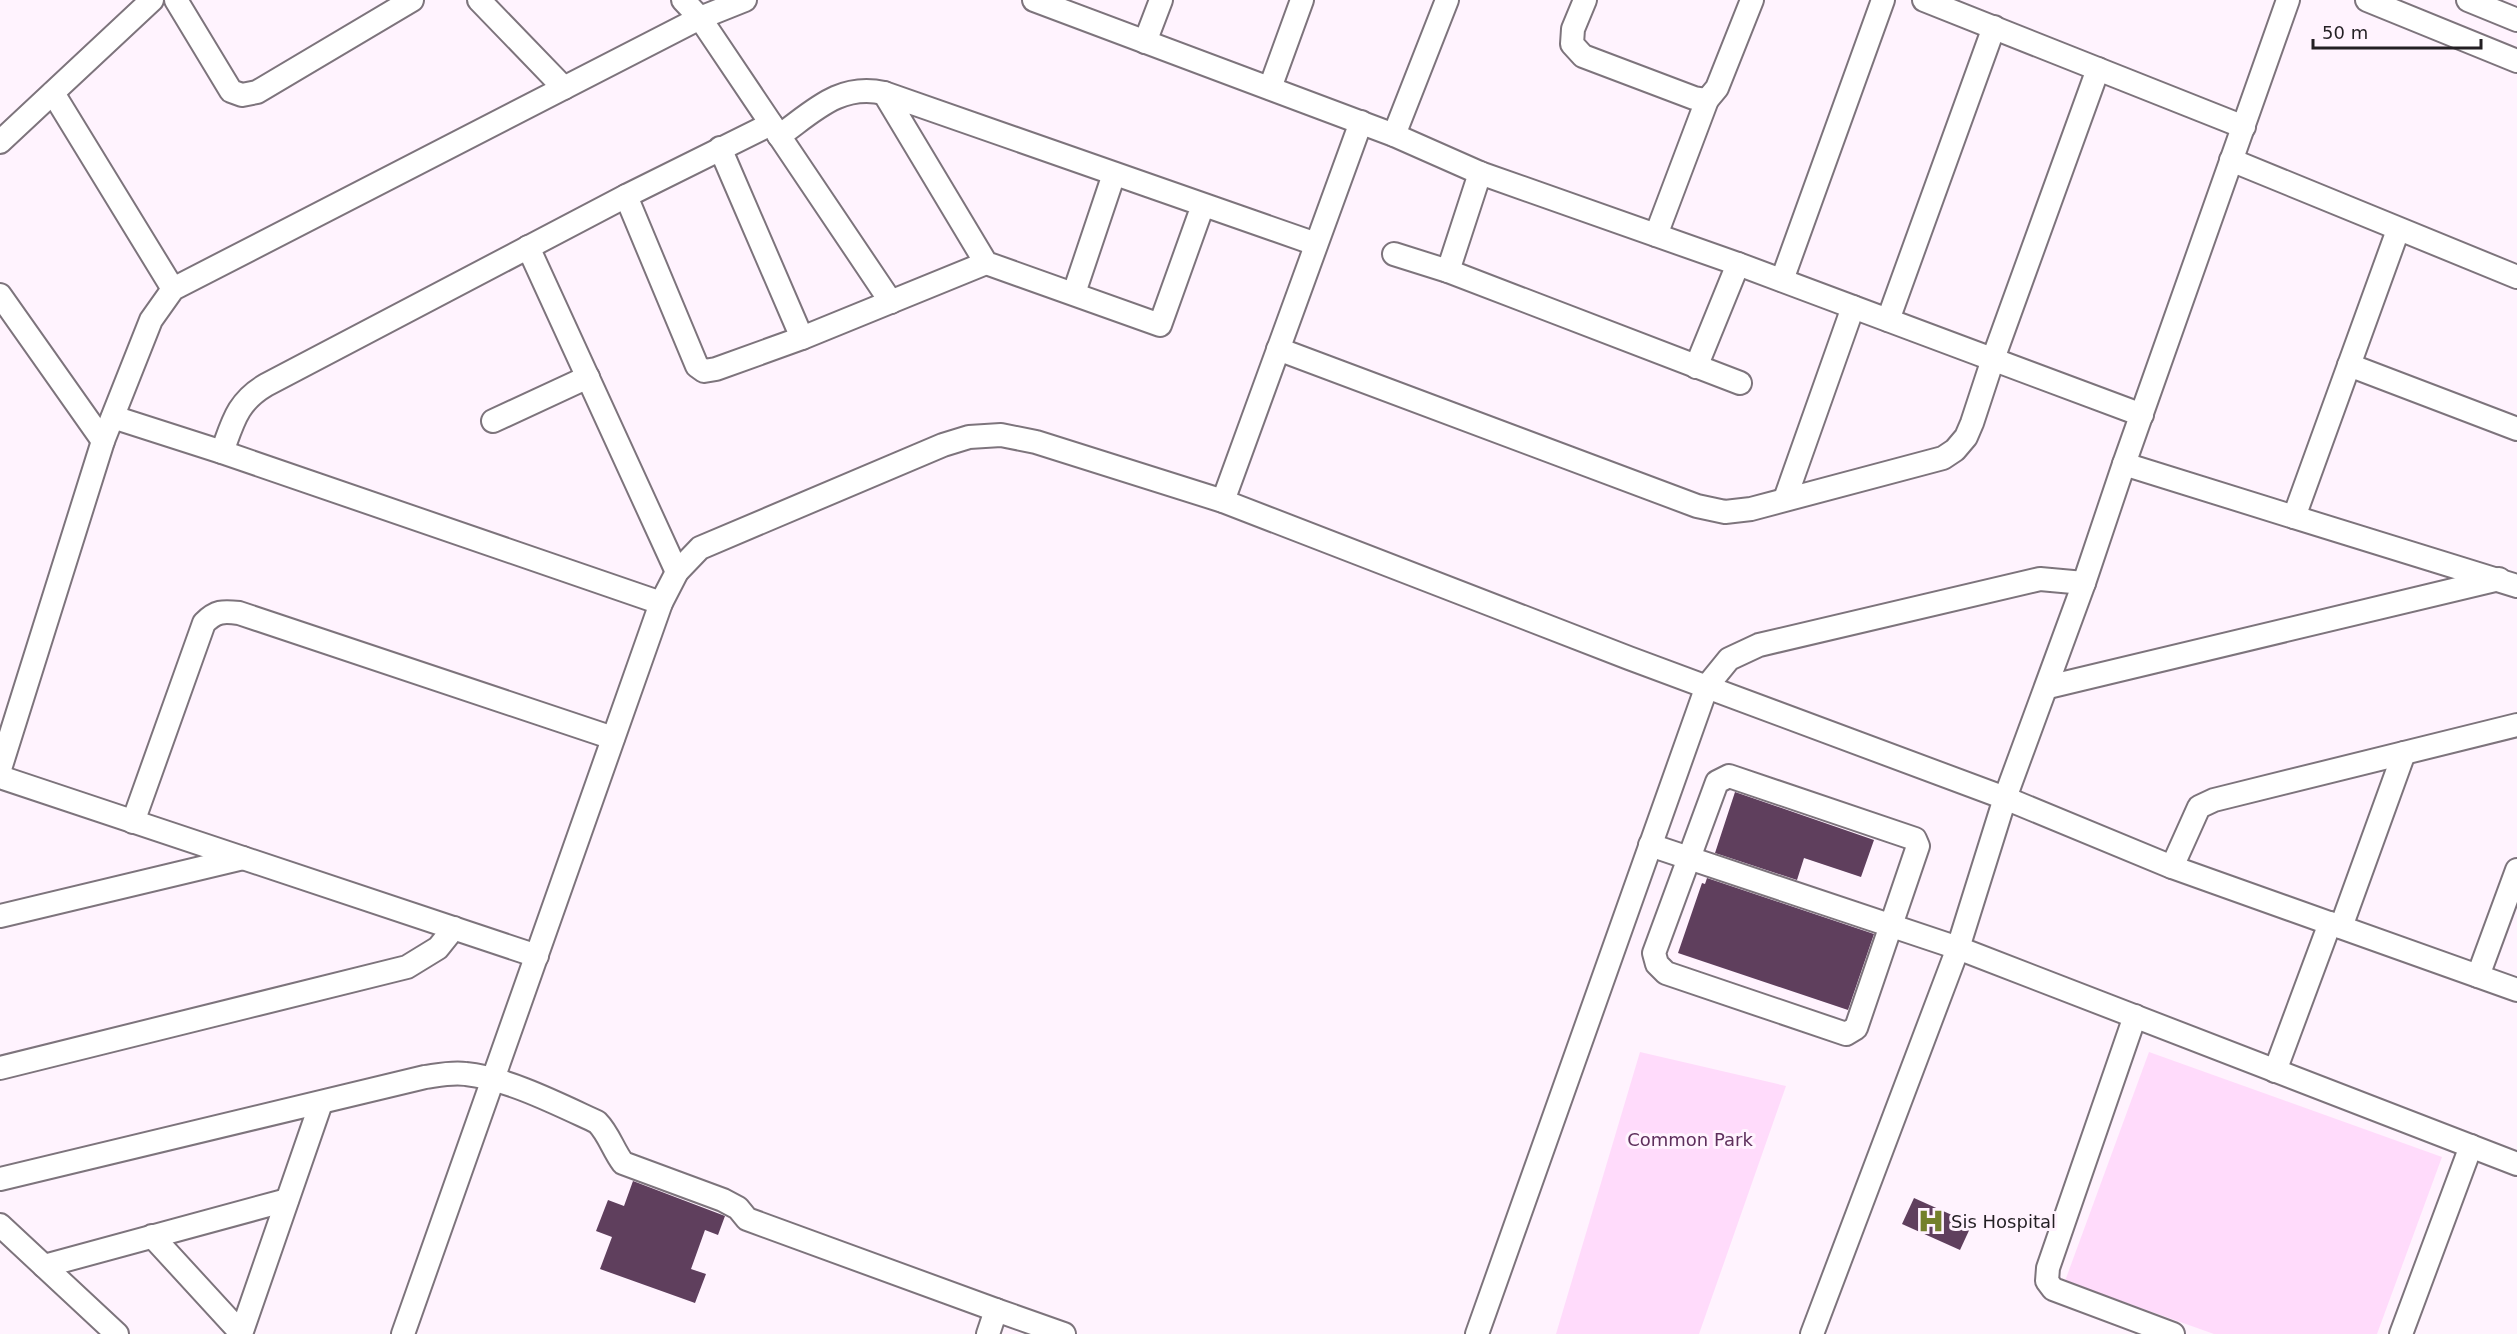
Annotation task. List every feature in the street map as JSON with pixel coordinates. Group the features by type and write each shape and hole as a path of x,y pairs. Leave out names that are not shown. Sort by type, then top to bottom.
{"street":[{"path":"0,142 152,0"},
{"path":"176,0 231,91 242,95 257,92 412,0"},
{"path":"479,0 564,88"},
{"path":"683,0 700,18 891,302"},
{"path":"0,769 103,441 151,320 173,289 700,18 745,0"},
{"path":"1036,0 1361,122 1480,173 1782,280 2142,415"},
{"path":"1145,42 1161,0"},
{"path":"1270,88 1302,0"},
{"path":"1394,135 1447,0"},
{"path":"1585,0 1573,28 1572,44 1583,56 1694,98 1707,100"},
{"path":"1656,235 1707,100 1717,88 1752,0"},
{"path":"1782,280 1883,0"},
{"path":"1924,0 2244,127"},
{"path":"1812,1334 1958,948 2005,798 2048,687 2124,464 2289,0"},
{"path":"2367,0 2517,61"},
{"path":"2468,0 2517,20"},
{"path":"1888,320 1994,27"},
{"path":"1278,349 1697,506 1725,512 1751,508 1943,458 1955,450 1972,423 2098,69"},
{"path":"222,452 237,411 253,393 720,148 775,130 838,95 853,91 870,90 884,93 1316,244"},
{"path":"52,93 173,289"},
{"path":"884,93 986,263 1160,325 1203,205"},
{"path":"1223,501 1361,122"},
{"path":"720,148 802,338"},
{"path":"2231,160 2517,277"},
{"path":"1448,271 1480,173"},
{"path":"1074,293 1114,174"},
{"path":"626,196 697,366 704,371 716,369 802,338 986,263"},
{"path":"2294,518 2398,230"},
{"path":"528,247 677,572"},
{"path":"1394,254 1448,271 1740,383"},
{"path":"1696,367 1738,264"},
{"path":"0,295 103,441"},
{"path":"1785,499 1853,307"},
{"path":"2349,365 2517,429"},
{"path":"493,420 588,377"},
{"path":"113,417 222,452 661,603"},
{"path":"403,1334 661,603 677,572 700,548 944,445 969,437 1001,435 1036,442 1223,501 1629,658 2005,798 2172,867 2517,990"},
{"path":"2124,464 2508,582"},
{"path":"1477,1334 1707,686 1729,659 1759,645 2040,579 2085,583"},
{"path":"2048,687 2508,582"},
{"path":"133,822 204,623 212,615 222,611 239,613 613,738"},
{"path":"2172,867 2199,807 2214,800 2517,725"},
{"path":"2275,1071 2404,753"},
{"path":"1729,776 1915,839 1918,846 1891,925 1857,1028 1846,1034 1822,1028 1666,973 1657,964 1654,952 1717,782 1729,776"},
{"path":"0,777 537,956"},
{"path":"1650,845 1958,948 2517,1164"},
{"path":"0,916 243,858"},
{"path":"2478,976 2517,870"},
{"path":"0,1068 407,967 438,948 454,928"},
{"path":"2135,1016 2048,1268 2047,1281 2053,1290 2173,1334"},
{"path":"0,1179 448,1073 467,1074 493,1079 597,1122 606,1132 614,1151 623,1163 723,1200 738,1208 747,1219 1064,1334"},
{"path":"152,1236 241,1333 321,1103"},
{"path":"2401,1334 2471,1146"},
{"path":"44,1266 287,1200"},
{"path":"0,1226 117,1334"},
{"path":"988,1334 996,1310"}],"green space":[{"name":"Common Park","path":"1640,1052 1786,1086 1699,1334 1556,1334"},
{"path":"2149,1052 2442,1157 2377,1334 2214,1334 2065,1281"}],"building":[{"path":"1735,792 1874,840 1861,877 1804,858 1797,880 1715,853"},
{"path":"1707,878 1874,934 1848,1010 1678,953 1702,883 1705,884"},
{"path":"633,1181 725,1216 718,1235 705,1230 691,1269 706,1274 695,1303 600,1269 612,1237 596,1231 608,1200 624,1206"},
{"path":"1914,1198 1972,1224 1960,1250 1902,1224"}],"place":[{"name":"Sis Hospital","path":"1931,1221"}]}
